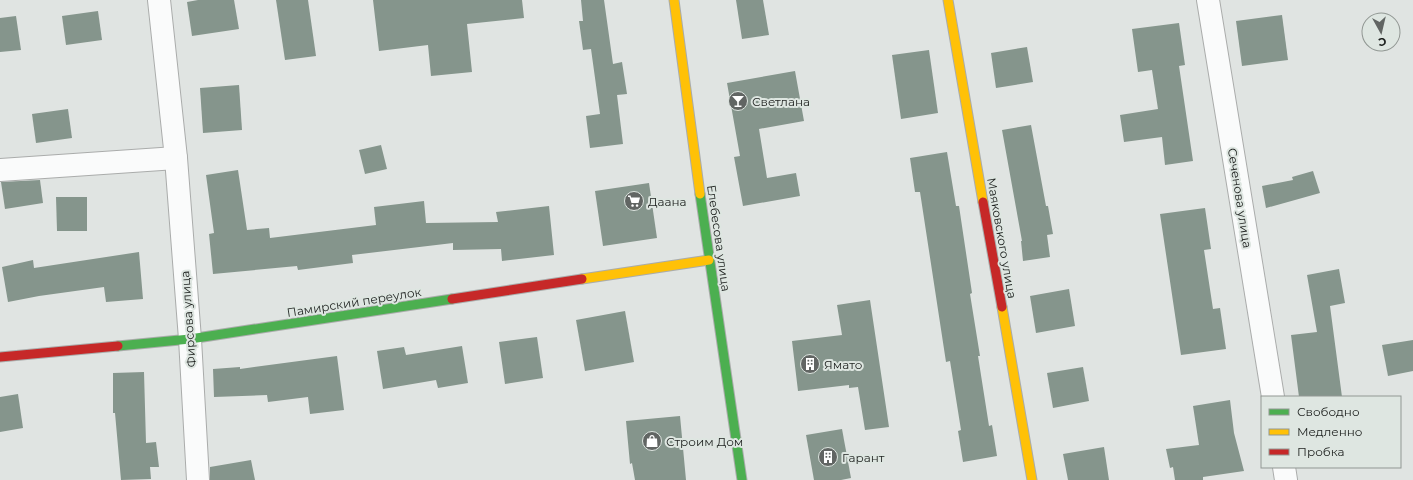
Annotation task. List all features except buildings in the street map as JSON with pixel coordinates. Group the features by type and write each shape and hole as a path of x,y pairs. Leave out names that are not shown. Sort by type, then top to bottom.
{"street":[{"name":"Фирсова улица","path":"159,0 176,158 190,339 198,480"},
{"name":"Елебесова улица","path":"674,0 709,260 742,480"},
{"name":"Маяковского улица","path":"948,0 1032,480"},
{"name":"Сеченова улица","path":"1208,0 1273,396"},
{"path":"0,170 176,158"},
{"name":"Памирский переулок","path":"0,357 190,339 709,260"},
{"path":"1284,468 1286,480"}],"traffic: fast":[{"path":"700,194 742,480"},
{"path":"118,346 190,339 452,299"}],"traffic: slow":[{"path":"674,0 700,194"},
{"path":"948,0 983,202"},
{"path":"582,279 709,260"},
{"path":"1002,307 1032,480"}],"traffic: jam":[{"path":"983,202 1002,307"},
{"path":"452,299 582,279"},
{"path":"0,357 118,346"}],"place":[{"name":"Светлана","path":"738,101"},
{"name":"Даана","path":"634,201"},
{"name":"Ямато","path":"810,364"},
{"name":"Строим Дом","path":"652,441"},
{"name":"Гарант","path":"828,457"}]}
